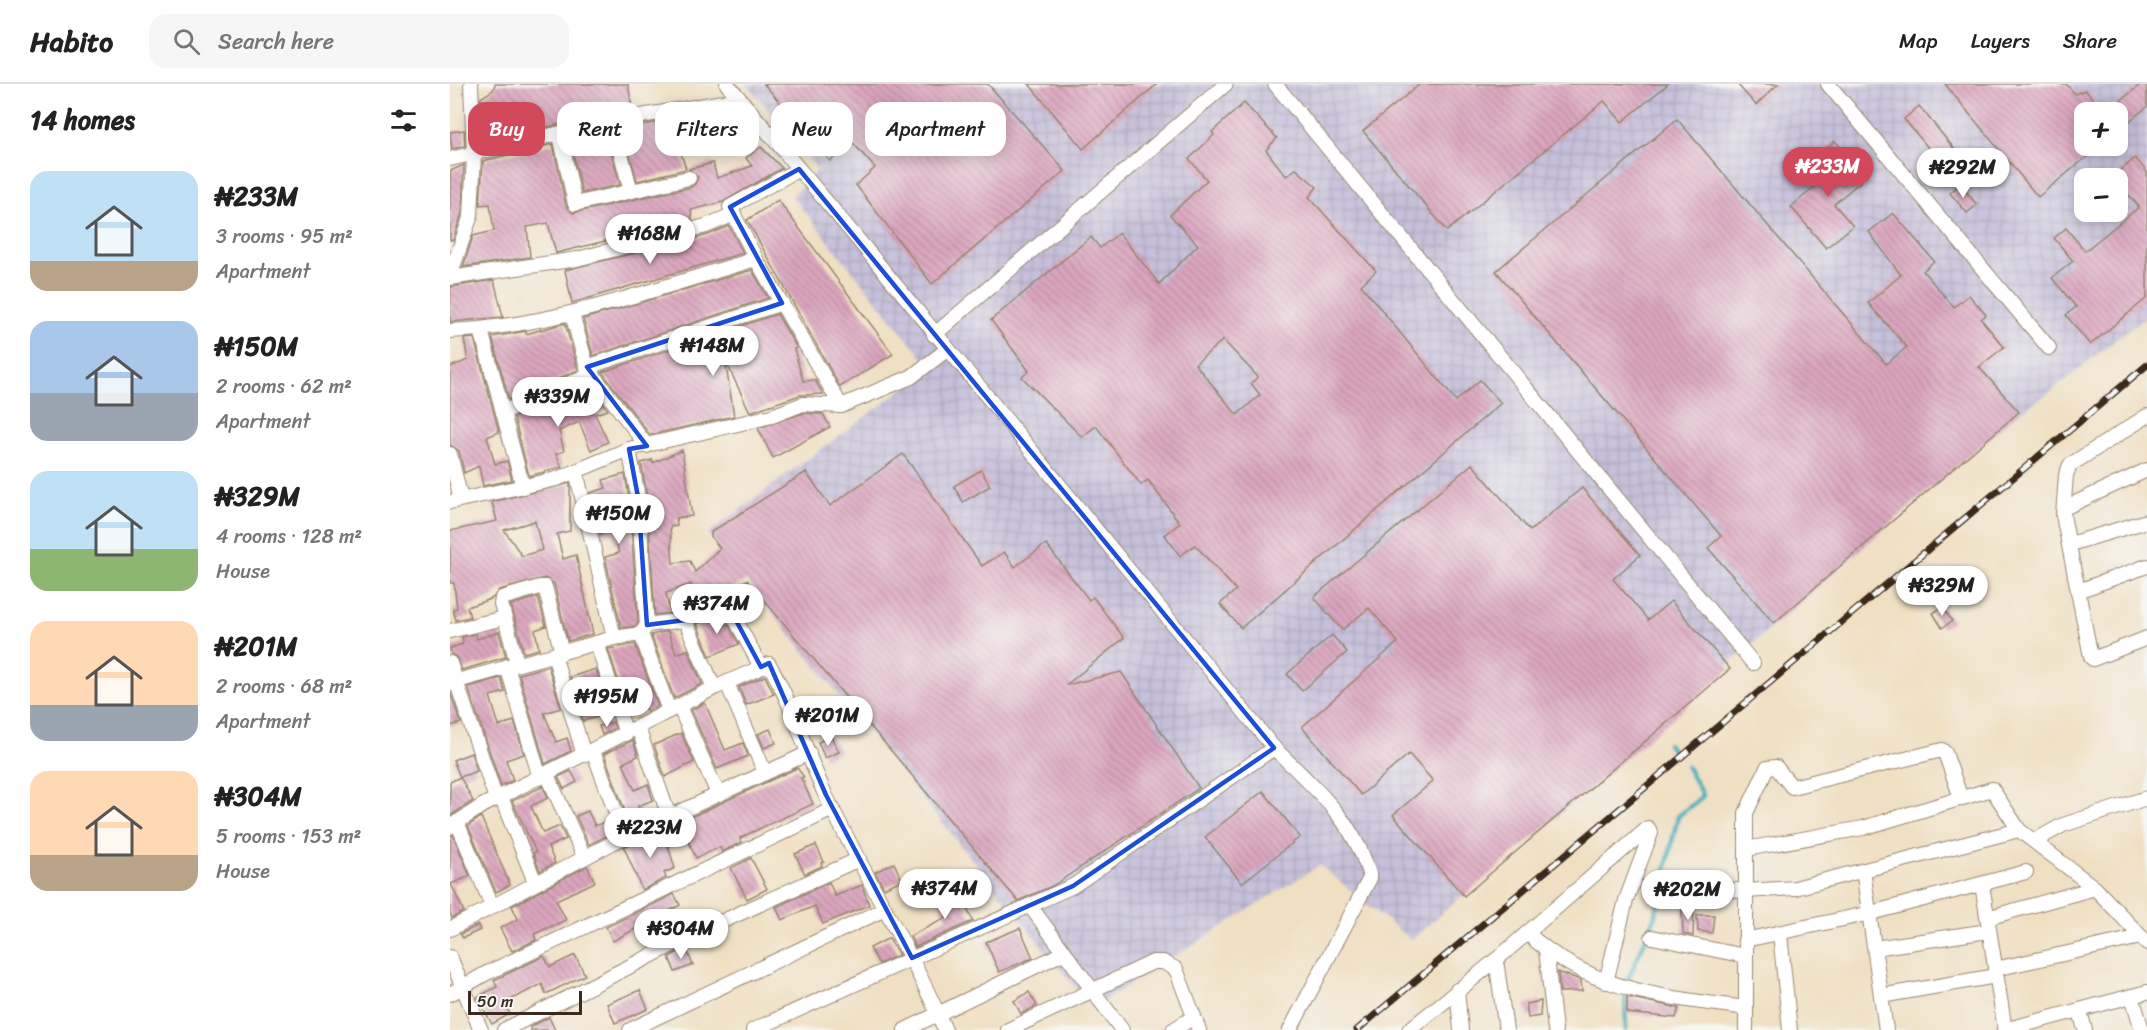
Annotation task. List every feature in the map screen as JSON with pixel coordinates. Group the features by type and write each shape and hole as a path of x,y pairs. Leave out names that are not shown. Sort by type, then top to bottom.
{"street":[{"path":"471,84 472,102"},
{"path":"727,84 867,248 934,335 948,349 1274,748 1335,810 1358,842 1370,878 1290,1030"},
{"path":"934,335 1226,84"},
{"path":"1275,84 1753,663"},
{"path":"1828,84 2049,348"},
{"path":"643,116 740,99"},
{"path":"450,159 468,156"},
{"path":"474,156 471,215 450,277 577,258 706,226 734,214"},
{"path":"565,156 575,204 689,178"},
{"path":"621,156 631,191"},
{"path":"799,169 730,207 756,258 841,406"},
{"path":"450,331 481,330 572,314 756,258"},
{"path":"503,412 589,371 782,303"},
{"path":"572,314 589,371 621,409 647,446"},
{"path":"481,330 523,487"},
{"path":"450,454 455,501 523,487 557,479 629,449 772,416 803,404 841,406 904,381 948,349"},
{"path":"2147,416 2070,465 2066,475 2063,515 2093,659 2147,638"},
{"path":"629,449 638,496 644,630 674,709 718,794"},
{"path":"2064,508 2147,470"},
{"path":"576,471 614,638"},
{"path":"2070,543 2147,521"},
{"path":"2078,591 2147,566"},
{"path":"584,857 544,776 512,665 501,604 502,598 545,587 558,654 589,753 625,837"},
{"path":"454,682 685,620 721,602 727,604 761,667"},
{"path":"450,631 504,618"},
{"path":"685,620 765,773"},
{"path":"597,643 669,816"},
{"path":"450,663 454,682 499,798 535,882"},
{"path":"492,906 454,825 499,798 720,685 768,663 833,809 912,958 945,1030"},
{"path":"753,1030 1073,886 1274,748"},
{"path":"1746,1030 1746,813 1767,768 1776,767 1792,787 1942,750 1961,798"},
{"path":"450,929 584,857 809,753"},
{"path":"1746,849 1863,828 1992,789 2019,830 2095,888 2144,940"},
{"path":"2034,841 2062,825 2147,798"},
{"path":"450,994 485,974 833,809"},
{"path":"1411,1029 1496,960 1648,828 1651,833 1626,900 1606,982"},
{"path":"1670,884 1745,891 1795,888 2019,830"},
{"path":"504,1030 688,937 859,859"},
{"path":"1863,870 1871,913 1886,1030"},
{"path":"1745,940 1871,913 2026,872"},
{"path":"1982,884 2004,1030 2033,1027 2147,992"},
{"path":"1875,948 1988,924 2095,888"},
{"path":"1030,906 1120,1030"},
{"path":"630,1030 885,909"},
{"path":"1527,933 1546,950 1606,982 1646,994 1746,1008"},
{"path":"1780,934 1790,1030"},
{"path":"1652,937 1745,956"},
{"path":"1881,996 2144,940"},
{"path":"1546,950 1556,1030"},
{"path":"905,1030 1065,952"},
{"path":"450,957 481,1030"},
{"path":"1496,960 1506,1030"},
{"path":"1008,1030 1153,962 1163,962 1176,969 1196,1023 1173,1030"},
{"path":"1457,990 1461,1030"},
{"path":"2132,996 2142,1030"},
{"path":"2080,1011 2085,1030"}],"highlighted area":[{"path":"799,169 1274,748 1073,886 912,958 826,795 769,663 761,667 725,600 685,620 647,625 638,497 629,449 647,446 587,367 782,303 730,207"}],"shaded area":[{"path":"747,84 2147,84 2147,315 2046,395 2019,412 1411,940 1320,865 1092,1008 708,533 931,368 792,196 818,170 806,156 853,156 853,102 771,102 771,113"}],"building":[{"path":"495,84 628,84 631,102 557,102 557,125 545,128 545,102 481,102 481,98 493,90"},
{"path":"764,84 988,84 1004,102 865,102 865,156 1006,156 1006,104 1065,171 932,284 856,185 875,168 853,143 853,102 779,102"},
{"path":"1029,84 1157,84 1083,149"},
{"path":"1420,84 1668,84 1622,122 1604,101 1447,231 1363,131"},
{"path":"1737,84 1778,84 1756,105"},
{"path":"1945,84 2066,84 2075,94 2085,90 2096,102 2074,102 2074,156 2088,156 2038,197"},
{"path":"2141,84 2147,84 2147,107 2128,122 2128,102 2119,102"},
{"path":"1244,103 1277,138 1266,150 1286,176 1296,169 1317,187 1309,197 1376,271 1361,285 1456,401 1480,380 1501,403 1241,628 1220,604 1236,590 1195,545 1180,556 1165,535 1180,523 1148,480 1141,485 1096,426 1082,437 1022,377 1029,371 991,320 1091,237 1100,248 1119,233 1159,284 1198,245 1170,215 1207,180 1189,159 1214,135 1212,132","holes":["1223,340 1258,377 1251,383 1260,395 1237,415 1195,364"]},
{"path":"1919,106 1971,169 1956,181 1904,119"},
{"path":"1677,119 1886,364 1907,347 1868,303 1901,275 1869,232 1893,213 1934,261 1923,271 1954,307 1969,295 1986,315 1981,319 2004,347 1979,367 2019,412 1774,623 1708,548 1721,536 1496,271"},
{"path":"655,123 655,156 682,156 686,169 637,181 630,156 643,156 643,125"},
{"path":"464,130 465,146 452,149 450,132"},
{"path":"1835,141 1846,153 1840,158 1861,181 1834,204 1853,226 1826,248 1791,207 1830,174 1816,157"},
{"path":"553,144 566,206 573,213 691,187 698,177 689,169 713,163 717,178 752,166 746,158 759,156 761,147 782,168 723,202 691,210 692,220 556,253 548,223 527,227 530,257 463,267 473,236 494,231 490,204 480,205 483,161 504,156 545,156 545,146"},
{"path":"574,156 612,156 620,185 582,193"},
{"path":"826,156 836,156 830,161"},
{"path":"2135,158 2147,172 2147,298 2090,345 2066,315 2076,307 2052,278 2073,261 2054,238 2066,228 2085,251 2121,222 2128,222 2128,216 2139,207 2128,194 2128,168 2123,168"},
{"path":"464,165 462,213 453,240 450,240 450,171"},
{"path":"1960,184 1977,205 1967,213 1950,193"},
{"path":"778,200 893,354 840,387 747,220"},
{"path":"729,226 743,253 572,303 565,270 708,235"},
{"path":"752,270 768,298 593,356 583,319"},
{"path":"494,280 503,317 450,322 451,287"},
{"path":"777,314 797,348 794,349 803,381 815,380 823,394 800,395 750,412 725,360 734,416 650,435 602,372"},
{"path":"565,323 578,370 509,400 492,337 526,331 526,334"},
{"path":"474,338 499,432 487,437 495,464 507,461 512,480 483,486 479,466 464,473 459,451 450,445 450,367 468,360 464,339"},
{"path":"589,385 608,410 595,414 608,442 591,450 579,422 559,431 564,451 556,454 562,467 529,476 514,417"},
{"path":"804,413 823,414 830,427 773,458 758,428"},
{"path":"682,450 692,516 676,518 677,526 670,527 673,563 690,561 695,572 720,548 711,537 711,532 806,472 830,506 903,454 982,566 1004,552 1015,567 1046,544 1089,600 1093,597 1124,638 1066,685 1121,672 1199,788 1054,885 1018,901 747,580 696,605 691,584 666,593 670,613 655,615 647,496 641,463 652,460 653,463"},
{"path":"1472,464 1530,531 1582,488 1640,555 1613,579 1648,620 1671,601 1730,669 1464,896 1393,815 1433,781 1409,754 1361,795 1302,727 1398,642 1369,608 1342,630 1314,597"},
{"path":"981,470 990,486 963,502 954,486"},
{"path":"625,474 629,498 638,623 636,626 621,628 605,557 619,553 613,531 600,534 590,493 606,488 603,480"},
{"path":"570,483 570,531 557,534 563,559 576,555 593,634 568,641 554,584 545,578 499,590 493,598 467,607 470,617 456,620 453,609 457,608 454,583 450,583 450,531 497,521 492,502","holes":["535,521 542,550 522,556 504,530"]},
{"path":"538,597 546,626 535,630 539,649 524,653 511,605"},
{"path":"1943,607 1952,621 1942,628 1933,613"},
{"path":"719,613 723,626 728,624 739,644 710,656 697,624"},
{"path":"668,631 676,654 688,650 702,684 674,698 651,635"},
{"path":"499,632 506,657 462,670 456,657 451,654 450,648 463,644 462,637 475,634 477,639"},
{"path":"1332,635 1347,652 1302,691 1287,674"},
{"path":"635,644 658,706 647,712 635,687 622,692 608,649"},
{"path":"548,666 561,708 544,713 556,742 567,738 571,751 545,764 519,674"},
{"path":"596,669 602,689 590,692 598,717 583,721 570,677"},
{"path":"765,676 774,694 746,705 739,687"},
{"path":"501,678 505,692 490,696 499,726 514,721 524,754 506,760 513,780 501,786 468,687"},
{"path":"450,692 461,723 450,726"},
{"path":"705,703 725,750 743,743 748,756 717,769 691,710"},
{"path":"613,722 615,728 602,735 599,726"},
{"path":"770,729 776,743 764,748 758,734"},
{"path":"681,733 694,762 665,777 654,745"},
{"path":"831,736 839,752 825,758 818,742"},
{"path":"633,740 638,756 623,763 635,790 648,784 653,800 638,806 644,818 630,825 604,754"},
{"path":"471,753 477,771 460,777 453,760"},
{"path":"797,768 804,777 801,778 813,804 740,838 742,842 722,852 720,847 696,858 680,822"},
{"path":"571,771 577,782 564,789 558,777"},
{"path":"460,777 473,801 450,816 450,782"},
{"path":"543,786 548,798 531,806 543,833 560,826 566,839 548,847 555,863 540,871 533,853 536,852 512,801"},
{"path":"1263,791 1300,837 1242,883 1205,837"},
{"path":"588,811 595,826 609,820 614,832 589,845 576,816"},
{"path":"481,817 510,885 496,892 468,826"},
{"path":"663,830 675,868 664,873 666,878 642,890 624,847"},
{"path":"453,835 470,876 451,884 464,912 452,918 450,913 450,836"},
{"path":"816,845 824,862 821,863 822,866 805,874 795,854"},
{"path":"751,858 767,889 747,899 731,868"},
{"path":"894,863 902,880 884,888 875,872"},
{"path":"587,866 595,882 556,900 566,920 534,934 536,940 512,951 500,928 518,919 512,906"},
{"path":"829,882 835,896 862,885 869,905 823,924 815,906 782,920 776,907"},
{"path":"958,891 973,921 915,947 910,936 948,917 939,900"},
{"path":"674,894 680,905 613,941 606,927"},
{"path":"1682,908 1694,908 1693,936 1683,934"},
{"path":"1697,915 1714,915 1712,933 1698,931"},
{"path":"478,925 480,930 463,938 460,934"},
{"path":"1020,928 1033,958 999,972 986,942"},
{"path":"889,938 899,955 879,964 870,948"},
{"path":"686,948 693,965 675,972 669,957"},
{"path":"575,955 585,975 546,994 542,984 504,1003 510,1014 492,1024 477,997 497,987 494,980 544,956 550,967"},
{"path":"1558,972 1581,980 1582,991 1560,992"},
{"path":"640,990 648,1009 615,1023 607,1004"},
{"path":"1029,992 1037,1006 1021,1014 1014,1001"},
{"path":"1627,997 1679,1008 1676,1018 1627,1013"},
{"path":"1541,1001 1540,1016 1528,1018 1526,1004"},
{"path":"549,1017 555,1030 531,1030 530,1027"}],"waterway":[{"path":"1668,744 1673,751"},
{"path":"1626,1030 1625,986 1655,917 1678,816 1703,796 1687,767"}],"railway":[{"path":"1357,1030 2147,365"}]}
